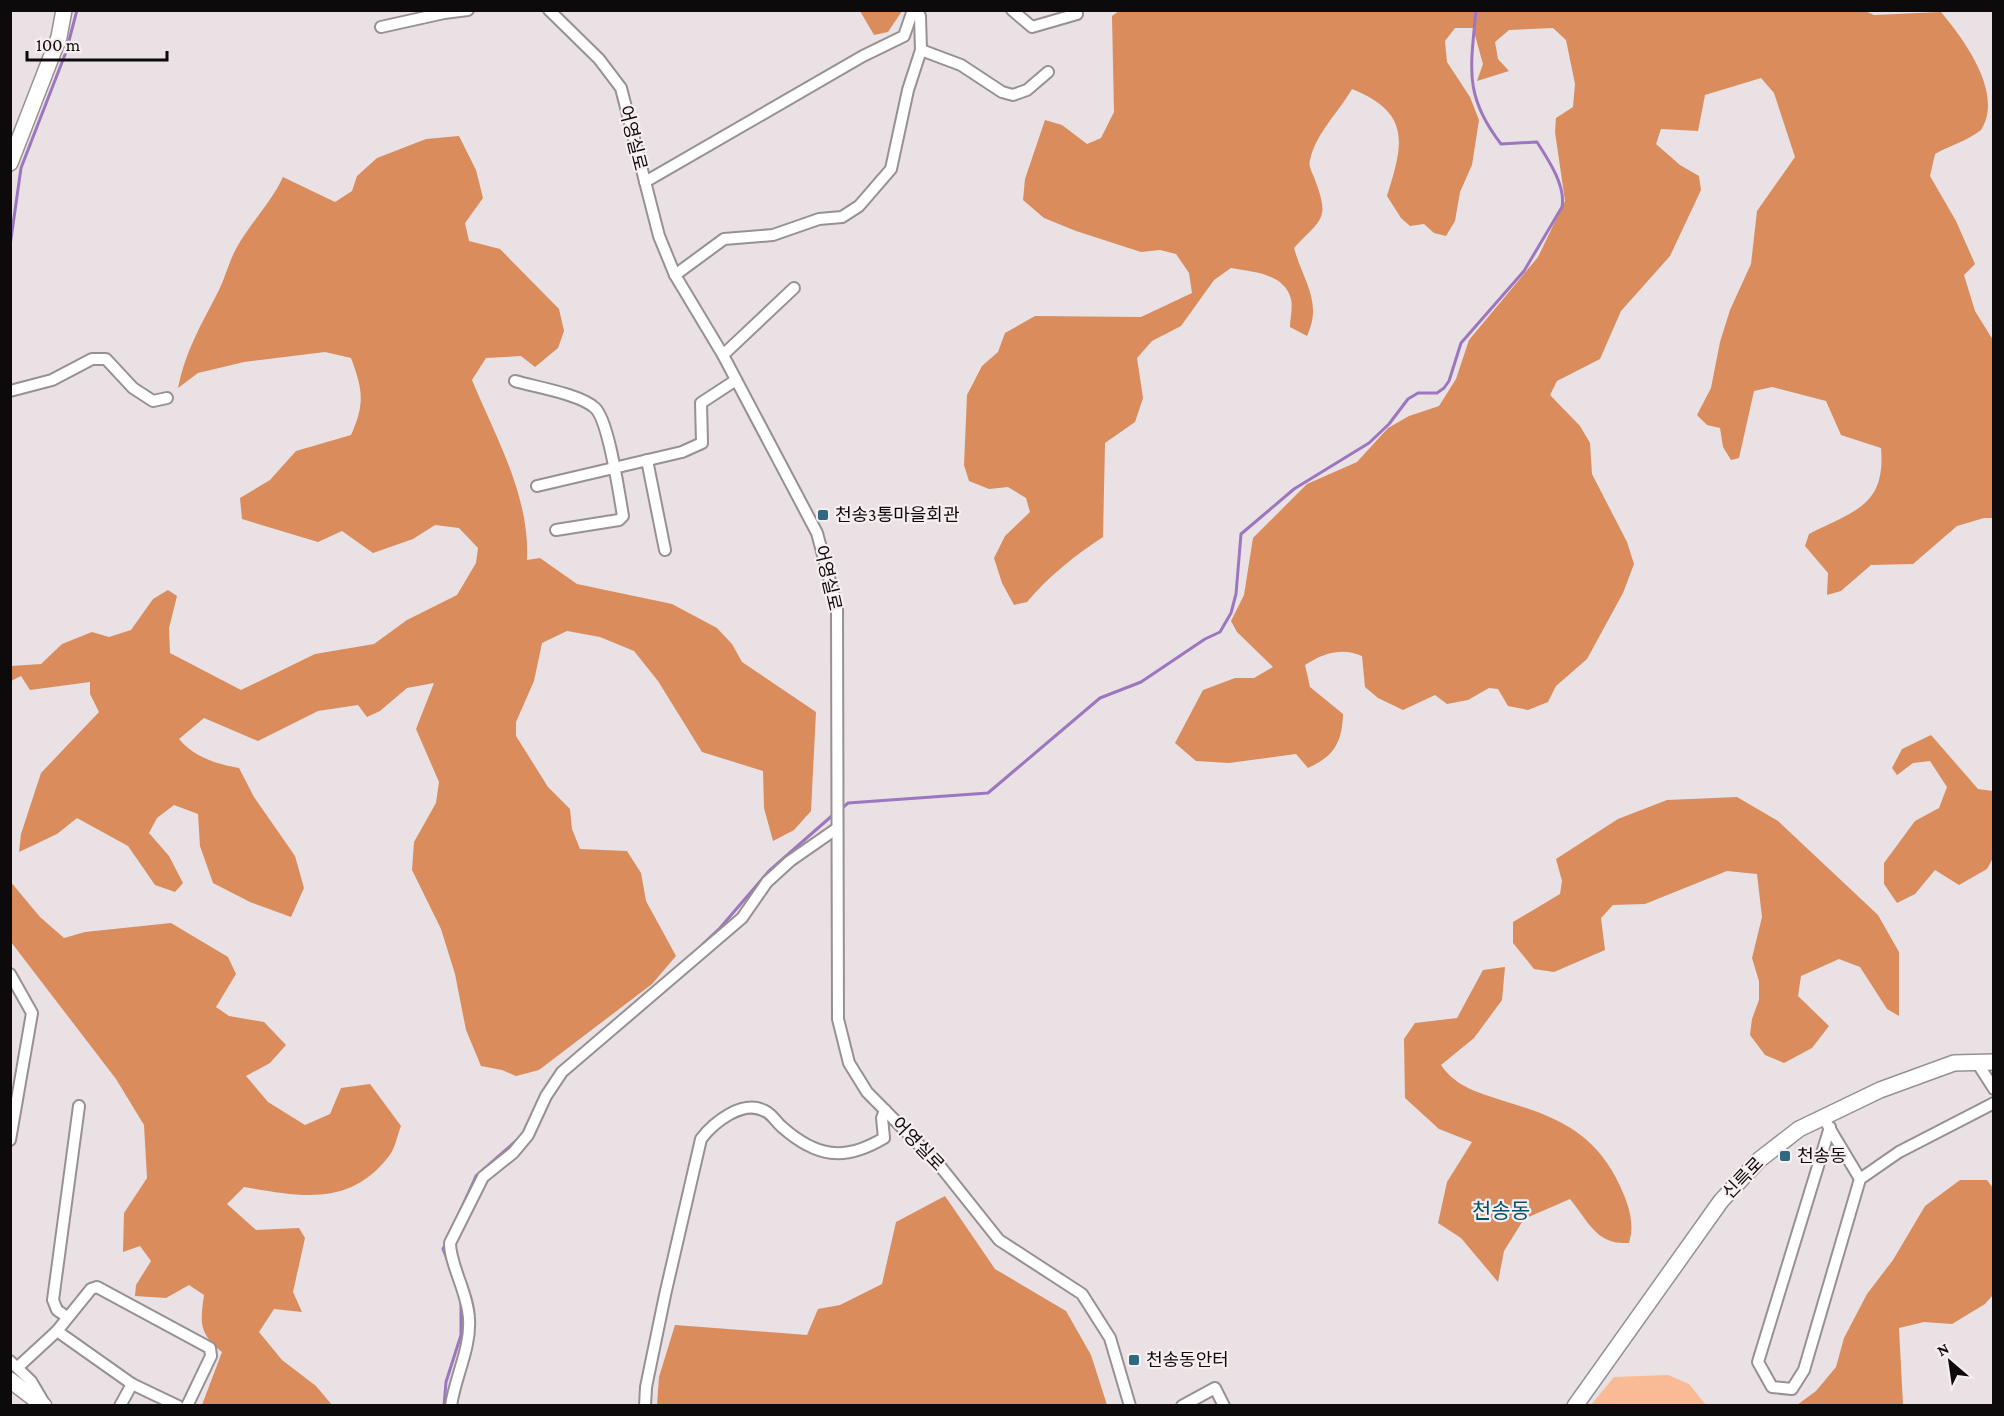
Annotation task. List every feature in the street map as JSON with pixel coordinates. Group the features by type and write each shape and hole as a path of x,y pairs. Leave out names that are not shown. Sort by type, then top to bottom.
{"main road":[{"path":"10,163 59,37 64,10"},
{"name":"신륵로","path":"1575,1406 1721,1201 1759,1160 1799,1129 1826,1122 1880,1090 1954,1063 1986,1063"},
{"path":"13,1369 45,1406"}],"street":[{"path":"381,27 444,12 468,10"},
{"name":"어영실로","path":"549,10 599,59 621,88 660,236 675,275 723,356 818,533 837,607 838,1019 849,1062 867,1092 940,1166 999,1240 1082,1294 1110,1338 1130,1406"},
{"path":"645,182 863,56 904,36 915,10 920,16 921,50 908,90 891,169 859,206 842,217 819,219 773,235 724,239 675,275"},
{"path":"1012,10 1032,27 1077,14"},
{"path":"921,50 961,65 1002,92 1013,95 1028,90 1048,72"},
{"path":"723,356 794,288"},
{"path":"10,391 52,380 92,359 106,359 134,387 153,401 167,398"},
{"path":"537,486 682,452 702,443 701,403 736,380"},
{"path":"515,381 582,400 595,408 601,418 614,467 623,516 619,520 555,530"},
{"path":"647,460 665,550"},
{"path":"452,1406 466,1350 470,1321 467,1297 450,1252 450,1243 483,1177 513,1153 528,1135 546,1096 562,1072 742,918 767,882 790,861 836,826"},
{"path":"10,974 32,1013 10,1140"},
{"path":"1986,1063 1994,1089"},
{"path":"1826,1122 1758,1362 1772,1387 1792,1389 1804,1370 1860,1179 1899,1152 1994,1103"},
{"path":"68,1317 57,1311 53,1300 79,1106"},
{"path":"645,1406 646,1387 665,1295 701,1139 709,1128 725,1116 746,1109 765,1111 809,1148 831,1153 852,1151 884,1138 882,1118 885,1110"},
{"path":"1826,1122 1860,1179"},
{"path":"13,1369 57,1330 91,1289 97,1287 210,1348 211,1356 187,1406"},
{"path":"57,1330 132,1384 178,1406"},
{"path":"120,1406 132,1384"},
{"path":"1182,1406 1215,1388 1224,1406"}],"shaded area":[{"path":"1863,10 1874,15 1941,12 1961,38 1979,68 1985,84 1988,100 1987,116 1981,130 1935,154 1930,176 1956,221 1975,264 1964,275 1975,311 1993,340 1993,518 1984,518 1957,526 1913,564 1871,565 1841,591 1827,595 1828,573 1805,546 1809,534 1852,512 1872,495 1878,483 1881,468 1881,448 1841,435 1826,401 1772,387 1754,391 1739,458 1731,460 1723,447 1720,428 1707,425 1697,415 1711,388 1720,342 1730,310 1751,264 1757,211 1795,157 1774,93 1761,78 1705,95 1698,131 1661,129 1656,144 1680,165 1699,176 1701,190 1670,256 1621,311 1600,359 1557,381 1550,395 1580,426 1590,443 1592,474 1627,542 1634,564 1623,593 1587,659 1556,686 1548,702 1528,710 1508,706 1498,689 1489,688 1468,700 1447,704 1435,695 1403,710 1378,698 1365,687 1362,656 1347,652 1333,653 1319,657 1305,665 1310,687 1343,714 1341,733 1335,747 1317,763 1308,768 1296,754 1229,763 1196,761 1175,743 1203,690 1235,678 1254,678 1273,667 1237,632 1231,621 1244,595 1253,538 1307,484 1357,462 1388,428 1409,416 1439,406 1456,379 1469,340 1538,257 1565,201 1555,132 1556,118 1573,107 1575,84 1566,40 1553,28 1509,30 1495,42 1498,59 1509,71 1477,81 1483,64 1473,28 1455,28 1445,41 1447,62 1470,97 1479,120 1472,165 1460,192 1455,221 1446,236 1434,233 1424,224 1410,226 1401,218 1387,196 1399,146 1394,120 1371,98 1352,89 1322,132 1313,150 1310,169 1322,202 1321,217 1294,248 1312,302 1313,313 1307,336 1290,327 1291,299 1287,290 1275,279 1267,275 1231,268 1214,280 1181,326 1152,341 1137,358 1143,398 1135,422 1105,443 1103,537 1062,567 1027,602 1014,605 1002,583 994,558 1005,536 1030,512 1026,498 1008,487 989,489 969,481 964,465 967,395 982,366 998,352 1005,333 1035,316 1141,317 1192,293 1189,273 1176,254 1160,250 1141,252 1076,231 1044,218 1023,200 1025,179 1045,120 1062,125 1087,144 1101,138 1114,112 1112,16 1119,11"},
{"path":"860,11 902,11 888,32 874,35"},
{"path":"459,136 476,170 483,198 465,223 469,241 500,249 559,309 564,331 558,348 535,367 521,356 486,358 472,380 510,468 517,490 523,513 527,560 540,558 577,584 672,604 717,628 732,644 742,662 816,712 811,811 794,830 773,841 764,808 763,771 702,752 658,681 634,651 600,637 567,631 542,643 534,681 516,722 516,736 548,787 570,809 572,829 580,849 627,851 641,873 646,901 676,956 652,984 539,1070 516,1076 502,1070 481,1066 466,1030 455,974 441,929 412,870 414,842 436,803 439,782 416,729 434,683 407,688 380,711 367,717 358,705 318,711 258,741 204,718 179,739 191,751 206,759 239,768 254,797 295,856 304,888 291,917 250,902 213,883 200,846 198,814 174,805 157,818 149,833 169,856 183,883 175,892 155,885 128,846 77,818 57,834 19,852 21,834 41,773 99,712 90,694 90,682 30,690 21,676 11,681 11,666 41,664 62,644 92,632 109,637 131,630 153,599 168,590 177,596 169,628 170,653 241,690 315,654 374,644 407,620 457,595 476,563 478,548 459,528 435,525 413,539 373,553 342,531 318,542 242,519 240,498 270,480 296,451 351,435 359,414 361,397 351,358 325,352 244,362 198,373 178,388 189,351 220,288 234,252 283,177 335,202 352,191 357,176 377,158 426,139"},
{"path":"1931,735 1978,789 1993,791 1993,858 1987,869 1959,885 1935,870 1915,894 1897,903 1884,884 1884,863 1915,821 1939,808 1947,787 1930,761 1913,763 1897,775 1892,768 1902,749"},
{"path":"1737,797 1778,821 1878,915 1899,952 1899,1016 1887,1009 1860,967 1839,959 1801,976 1798,996 1829,1026 1812,1048 1784,1063 1765,1055 1750,1035 1752,1019 1759,1000 1759,981 1752,958 1762,917 1757,874 1727,871 1645,904 1613,905 1601,918 1605,950 1554,972 1534,969 1513,943 1513,922 1560,894 1562,881 1556,859 1618,819 1667,800"},
{"path":"10,881 40,917 64,938 85,932 171,923 228,957 236,974 216,1007 229,1016 264,1022 286,1045 270,1063 246,1076 268,1102 305,1125 330,1114 341,1088 370,1084 401,1126 389,1156 374,1173 357,1184 340,1191 304,1195 244,1187 227,1204 256,1230 299,1228 305,1238 293,1292 302,1312 274,1309 259,1332 282,1360 316,1386 332,1405 202,1405 222,1352 209,1339 203,1327 204,1295 189,1285 166,1298 135,1296 136,1285 151,1261 140,1246 123,1252 124,1213 147,1178 144,1125 116,1079 11,942"},
{"path":"1505,967 1502,1000 1474,1038 1441,1065 1462,1085 1543,1114 1574,1130 1588,1141 1611,1168 1620,1186 1631,1221 1631,1236 1629,1243 1618,1243 1601,1236 1588,1224 1570,1199 1524,1219 1504,1251 1498,1282 1461,1238 1438,1223 1447,1182 1472,1142 1439,1129 1405,1098 1404,1039 1415,1023 1457,1018 1483,970"},
{"path":"1960,1180 1987,1180 1993,1188 1993,1295 1985,1304 1952,1324 1924,1322 1899,1328 1903,1405 1797,1405 1816,1391 1836,1367 1844,1338 1867,1294 1893,1260 1925,1206"},
{"path":"945,1196 995,1269 1066,1311 1091,1355 1107,1405 657,1405 659,1377 675,1325 807,1335 818,1309 840,1305 882,1284 896,1222"},
{"path":"1668,1375 1689,1384 1706,1405 1591,1405 1614,1377"}],"waterway":[{"path":"10,246 21,168 66,52 77,10"},
{"path":"840,810 848,803 988,793 1100,698 1141,682 1205,639 1220,632 1231,613 1236,594 1241,534 1294,489 1369,443 1389,424 1408,399 1418,393 1437,393 1444,388 1449,381 1461,343 1524,271 1562,207 1563,199 1551,164 1537,142 1501,144 1480,110 1472,80 1472,48 1476,10"},
{"path":"703,944 720,928 769,871 834,814"},
{"path":"447,1259 443,1249 476,1176 517,1140"},
{"path":"444,1406 446,1382 461,1335 461,1302"}],"place":[{"name":"천송3통마을회관","path":"823,515"},
{"name":"천송동","path":"1785,1156"},
{"name":"천송동안터","path":"1134,1360"}],"district":[{"name":"천송동","path":"1501,1211"}]}
